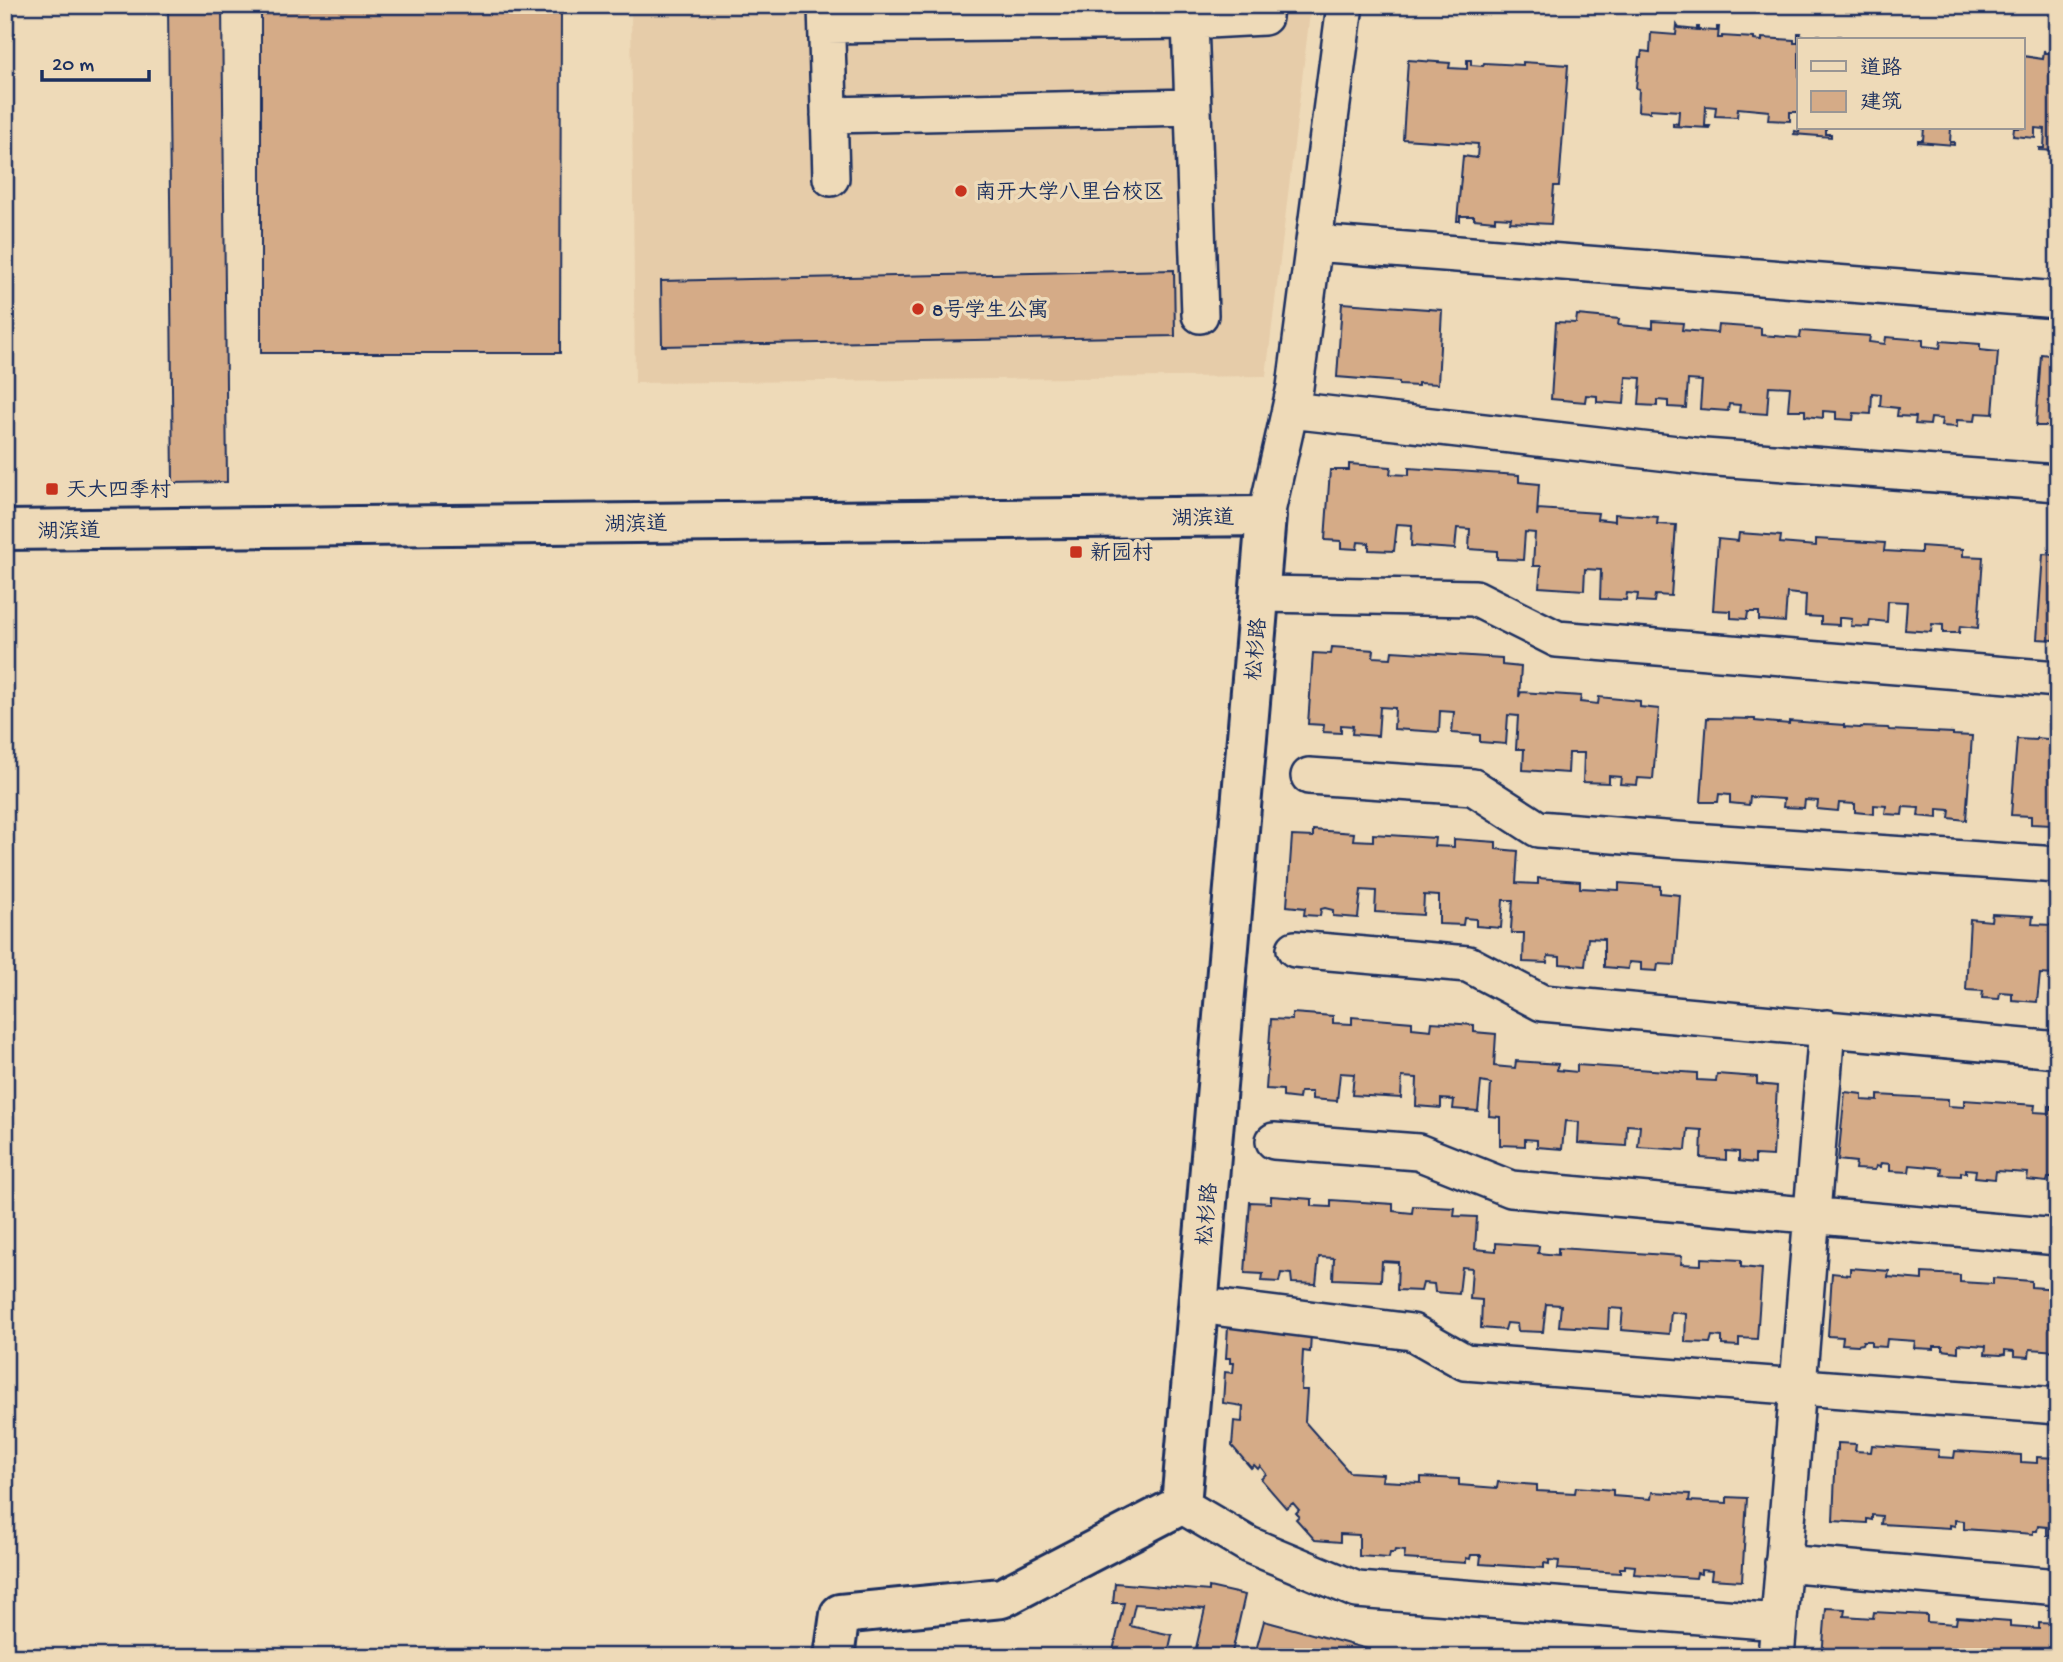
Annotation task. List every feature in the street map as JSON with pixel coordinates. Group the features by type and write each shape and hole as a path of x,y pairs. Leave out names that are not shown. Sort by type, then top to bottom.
{"street":[{"path":"831,178 826,15 1190,20 1264,18 1265,5"},
{"path":"1266,516 1295,387 1345,5"},
{"path":"1190,20 1200,315"},
{"path":"829,115 1193,107"},
{"path":"1314,243 2058,300"},
{"path":"1290,410 1704,457 2058,483"},
{"name":"湖滨道","path":"5,530 1266,516"},
{"name":"松杉路","path":"1181,1504 1266,516"},
{"path":"1259,594 1475,598 1557,639 2058,678"},
{"path":"1309,776 1473,787 1538,829 2058,865"},
{"path":"1295,949 1468,964 1542,1003 2058,1050"},
{"path":"1776,1657 1827,1028"},
{"path":"1274,1141 1418,1152 1511,1189 2058,1237"},
{"path":"1221,1308 1412,1332 1465,1362 2058,1406"},
{"path":"834,1657 839,1614 1002,1598 1181,1504 1249,1545 1357,1590 1779,1622"},
{"path":"1783,1563 2058,1587"}],"shaded area":[{"name":"南开大学八里台校区","path":"631,5 1311,5 1266,376 635,383"}],"building":[{"path":"168,5 222,5 227,482 173,483"},
{"path":"261,5 561,5 560,353 261,353"},
{"path":"1533,5 1533,12 1470,7"},
{"path":"1677,25 1679,28 1697,30 1699,27 1699,30 1717,31 1719,27 1718,38 1722,36 1762,41 1762,38 1794,40 1794,43 1797,43 1797,112 1790,112 1790,121 1768,120 1769,111 1738,108 1737,117 1715,116 1716,107 1706,106 1705,126 1710,126 1709,128 1673,126 1673,123 1678,124 1679,111 1638,111 1639,89 1636,88 1639,57 1642,51 1650,52 1651,33 1676,35"},
{"path":"2044,50 2045,53 2058,53 2058,151 2039,150 2044,148 2045,129 2035,128 2035,138 2013,136 2014,130 2024,130 2024,56 2043,59"},
{"path":"1408,60 1450,63 1449,68 1467,69 1467,60 1471,60 1471,65 1483,66 1484,63 1523,65 1523,62 1568,65 1559,186 1554,186 1551,224 1510,222 1511,218 1495,217 1495,221 1474,219 1474,216 1460,216 1460,221 1457,221 1463,156 1477,158 1478,144 1403,139"},
{"path":"1826,130 1826,134 1831,134 1831,137 1794,134 1795,131"},
{"path":"1924,130 1951,130 1950,142 1954,142 1954,145 1918,142 1923,140"},
{"name":"8号学生公寓","path":"1174,270 1175,336 662,346 661,281"},
{"path":"1342,303 1442,310 1438,384 1399,385 1399,382 1337,377"},
{"path":"1577,315 1619,319 1618,325 1653,328 1653,321 1683,323 1682,330 1717,333 1718,325 1761,328 1761,335 1800,338 1801,331 1870,336 1869,342 1885,344 1886,337 1923,340 1923,346 1940,348 1941,341 1980,344 1980,350 1998,352 1993,414 1976,413 1975,421 1957,420 1957,427 1941,426 1942,419 1931,418 1930,425 1915,424 1916,417 1897,416 1898,408 1880,406 1881,394 1872,393 1871,414 1854,413 1853,420 1836,419 1836,412 1823,411 1823,418 1805,416 1805,410 1788,410 1790,387 1769,386 1767,414 1739,412 1740,405 1729,404 1728,411 1700,409 1702,381 1688,380 1686,408 1668,407 1668,401 1657,400 1657,406 1639,405 1641,378 1626,377 1624,404 1597,402 1597,396 1586,395 1585,402 1551,399 1556,322 1576,323"},
{"path":"2041,354 2058,356 2058,434 2053,434 2053,426 2036,426"},
{"path":"1349,464 1391,467 1390,474 1409,475 1409,468 1519,475 1519,482 1539,484 1537,516 1538,509 1598,513 1597,519 1615,521 1615,514 1658,517 1657,524 1676,525 1671,596 1655,595 1654,602 1637,601 1638,594 1627,593 1626,600 1600,599 1601,570 1585,569 1584,590 1539,587 1541,566 1533,566 1535,533 1525,532 1523,560 1497,559 1497,551 1469,549 1470,529 1457,528 1455,549 1411,546 1412,525 1397,524 1394,551 1369,550 1369,543 1358,542 1357,549 1341,548 1341,541 1325,540 1330,470 1349,470"},
{"path":"1739,533 1781,536 1780,543 1816,546 1816,539 1885,543 1884,551 1921,553 1921,546 1963,549 1963,556 1983,557 1978,628 1960,626 1959,633 1943,633 1943,625 1932,624 1931,632 1905,630 1907,602 1888,601 1887,622 1870,620 1869,627 1851,626 1852,619 1839,618 1839,625 1821,624 1821,617 1805,616 1806,595 1787,593 1785,622 1759,620 1759,612 1748,612 1747,619 1731,618 1731,611 1713,610 1718,539 1738,541"},
{"path":"2043,554 2058,555 2058,635 2054,635 2054,640 2037,639"},
{"path":"1332,647 1374,650 1373,657 1391,658 1392,651 1502,658 1502,665 1521,667 1519,697 1521,692 1581,696 1580,702 1598,704 1599,697 1640,701 1640,707 1659,709 1653,779 1638,778 1637,785 1620,784 1621,777 1609,776 1609,783 1583,782 1584,753 1569,753 1568,773 1523,770 1524,749 1516,749 1518,716 1508,715 1506,744 1480,742 1480,735 1452,733 1454,712 1440,711 1439,732 1394,729 1395,708 1380,707 1378,736 1352,734 1353,726 1341,725 1341,733 1323,732 1324,725 1308,724 1313,653 1331,654"},
{"path":"1707,718 1755,719 1789,724 1789,721 1972,736 1966,820 1949,818 1950,810 1938,809 1938,818 1918,816 1919,808 1903,807 1902,815 1885,814 1886,806 1874,805 1874,814 1855,812 1855,804 1839,803 1838,811 1817,809 1818,801 1805,800 1804,808 1783,807 1784,799 1750,797 1749,805 1730,803 1730,795 1719,794 1718,802 1701,802"},
{"path":"2017,739 2058,740 2058,817 2052,817 2052,825 2031,824 2031,816 2011,815"},
{"path":"1313,830 1354,833 1353,840 1373,841 1373,834 1435,838 1434,846 1454,847 1454,839 1496,842 1496,849 1518,851 1516,883 1538,884 1538,878 1580,881 1580,888 1619,890 1619,883 1660,886 1660,893 1680,895 1675,965 1658,964 1657,971 1641,970 1641,963 1629,962 1628,969 1604,967 1604,939 1588,938 1585,966 1560,964 1560,957 1548,956 1547,963 1523,962 1524,933 1512,933 1511,929 1513,900 1503,900 1501,928 1476,926 1476,919 1464,918 1463,925 1439,924 1439,896 1424,895 1423,915 1375,912 1376,891 1361,890 1358,918 1333,916 1333,910 1325,908 1321,909 1320,916 1304,915 1305,908 1287,906 1292,836 1313,837"},
{"path":"1992,914 2033,916 2032,924 2052,925 2052,918 2058,918 2058,998 2053,997 2055,975 2040,974 2037,1002 2012,1000 2012,993 2000,992 1999,999 1982,998 1983,991 1966,990 1970,919 1991,921"},
{"path":"1292,1013 1333,1016 1333,1023 1352,1024 1352,1017 1412,1022 1412,1028 1431,1030 1432,1022 1474,1025 1474,1032 1496,1034 1494,1066 1515,1068 1516,1061 1558,1064 1557,1070 1577,1072 1577,1065 1697,1073 1697,1080 1716,1081 1717,1074 1757,1077 1757,1084 1777,1086 1773,1156 1755,1155 1755,1163 1739,1161 1739,1152 1726,1151 1726,1160 1701,1158 1702,1130 1688,1129 1686,1150 1638,1147 1640,1126 1627,1125 1626,1146 1578,1143 1579,1122 1565,1121 1562,1149 1537,1147 1537,1140 1525,1139 1525,1146 1500,1145 1500,1117 1489,1116 1491,1084 1481,1082 1478,1111 1453,1109 1454,1100 1441,1099 1441,1108 1416,1106 1417,1078 1402,1077 1401,1098 1352,1095 1354,1074 1340,1073 1337,1101 1312,1099 1312,1092 1300,1092 1299,1099 1283,1097 1283,1090 1266,1089 1271,1019 1292,1020"},
{"path":"1845,1092 1862,1094 1862,1100 1878,1101 1878,1095 1948,1099 1948,1106 1964,1107 1964,1100 2035,1105 2034,1112 2050,1113 2050,1106 2058,1106 2058,1175 2048,1178 2047,1182 2027,1180 2028,1173 1996,1171 1995,1179 1975,1177 1976,1170 1966,1169 1966,1173 1961,1172 1961,1176 1941,1175 1942,1168 1910,1165 1909,1172 1890,1171 1890,1164 1881,1163 1875,1170 1855,1169 1856,1162 1838,1160"},
{"path":"1271,1196 1312,1199 1312,1206 1331,1207 1331,1200 1393,1204 1393,1211 1412,1213 1413,1206 1455,1208 1454,1216 1477,1217 1475,1249 1496,1251 1496,1243 1539,1246 1538,1253 1558,1255 1558,1248 1682,1256 1681,1264 1701,1265 1701,1258 1741,1260 1741,1267 1762,1269 1757,1339 1739,1338 1739,1346 1722,1345 1722,1337 1712,1336 1710,1343 1685,1342 1686,1314 1671,1312 1669,1334 1621,1330 1623,1309 1609,1308 1608,1329 1559,1326 1561,1305 1546,1304 1543,1332 1518,1331 1517,1324 1507,1323 1505,1330 1481,1328 1482,1300 1470,1299 1472,1268 1462,1267 1459,1294 1435,1292 1434,1284 1423,1283 1421,1291 1397,1290 1398,1262 1382,1261 1381,1281 1333,1279 1334,1258 1319,1257 1316,1284 1292,1283 1291,1274 1281,1273 1279,1282 1262,1281 1263,1274 1245,1273 1250,1202 1271,1203"},
{"path":"1850,1268 1889,1271 1888,1277 1922,1280 1922,1273 1960,1275 1960,1282 1993,1284 1993,1278 2031,1281 2031,1287 2058,1289 2058,1359 2057,1351 2030,1349 2029,1357 2014,1356 2014,1351 2005,1350 2005,1354 2001,1355 1985,1354 1986,1346 1958,1344 1958,1352 1943,1350 1943,1346 1934,1346 1934,1349 1914,1348 1915,1341 1887,1339 1886,1347 1871,1346 1871,1341 1863,1341 1858,1345 1842,1344 1843,1337 1828,1336 1832,1273 1850,1275"},
{"path":"1228,1327 1311,1333 1310,1352 1303,1351 1301,1390 1307,1390 1305,1422 1349,1472 1383,1474 1382,1481 1421,1483 1421,1477 1459,1479 1459,1485 1497,1488 1498,1482 1537,1485 1537,1491 1575,1493 1576,1487 1613,1490 1613,1496 1651,1499 1652,1492 1690,1494 1689,1501 1727,1503 1727,1497 1747,1498 1742,1581 1711,1579 1712,1571 1701,1570 1701,1574 1697,1573 1696,1578 1634,1574 1635,1566 1625,1565 1625,1568 1620,1568 1620,1573 1558,1569 1559,1561 1549,1560 1549,1564 1544,1563 1544,1568 1480,1564 1481,1555 1471,1555 1470,1559 1466,1558 1466,1563 1404,1559 1405,1551 1395,1550 1390,1553 1389,1558 1359,1556 1359,1535 1340,1534 1340,1542 1315,1540 1296,1519 1299,1510 1293,1503 1286,1508 1261,1479 1266,1474 1260,1466 1258,1469 1254,1465 1251,1468 1232,1446 1234,1421 1242,1422 1243,1406 1223,1403 1225,1372 1233,1373 1234,1363 1230,1363 1230,1358 1226,1358"},
{"path":"1838,1443 1856,1444 1855,1451 1871,1452 1872,1445 1939,1450 1938,1457 1954,1458 1955,1451 2021,1455 2021,1462 2037,1463 2037,1457 2058,1458 2058,1536 2047,1535 2047,1527 2038,1526 2033,1534 1964,1529 1964,1521 1955,1520 1955,1526 1950,1525 1950,1528 1881,1524 1882,1516 1872,1515 1872,1520 1867,1519 1867,1523 1833,1521"},
{"path":"1115,1583 1209,1591 1209,1587 1245,1595 1231,1657 1194,1657 1205,1609 1135,1604 1130,1626 1172,1635 1167,1657 1136,1657 1113,1651 1124,1603 1113,1603"},
{"path":"1826,1608 1845,1609 1844,1616 1873,1618 1874,1612 1927,1615 1927,1622 1956,1624 1957,1617 2010,1621 2010,1627 2039,1629 2039,1623 2058,1624 2058,1657 1822,1657"},
{"path":"1264,1621 1397,1657 1265,1657 1255,1654"}],"place":[{"name":"南开大学八里台校区","path":"961,191"},
{"name":"8号学生公寓","path":"918,309"},
{"name":"天大四季村","path":"52,489"},
{"name":"新园村","path":"1076,552"}]}
